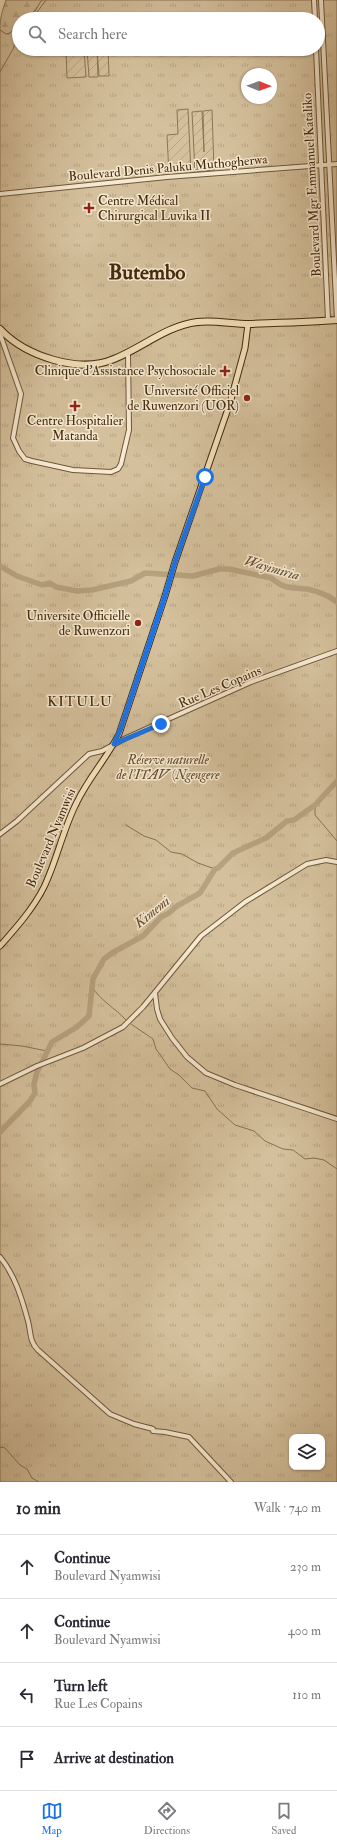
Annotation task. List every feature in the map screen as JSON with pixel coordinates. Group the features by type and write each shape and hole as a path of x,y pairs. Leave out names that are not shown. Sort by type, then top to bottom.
{"highway":[{"path":"0,329 29,350 50,359 82,365 98,364 115,359 167,331 188,324 214,322 248,324 337,320"}],"main road":[{"name":"Boulevard Nyamwisi","path":"0,946 26,916 44,888 59,843 76,804 93,773 114,744 121,728 171,574 236,385 245,348 248,324"}],"street":[{"path":"314,0 315,12"},
{"name":"Boulevard Mgr Emmanuel Kataliko","path":"321,0 322,12"},
{"name":"Boulevard Mgr Emmanuel Kataliko","path":"316,56 328,320"},
{"name":"Boulevard Mgr Emmanuel Kataliko","path":"324,56 337,320"},
{"name":"Boulevard Denis Paluku Muthogherwa","path":"0,194 321,164 337,164"},
{"path":"0,334 21,394 13,438 19,452 25,459 32,462 65,469 91,472 111,472 118,468 121,464 129,430 128,352"},
{"name":"Rue Les Copains","path":"0,834 20,818 88,754 95,754 251,682 337,651"},
{"path":"0,1084 38,1066 83,1048 123,1027 155,992 201,936 246,902 307,864 326,860 337,862"},
{"path":"155,992 160,1019 172,1038 187,1057 206,1073 234,1085 337,1119"},
{"path":"0,1257 11,1270 28,1322 30,1338 38,1350 110,1414 134,1424 153,1429 154,1431 190,1437 231,1482"}],"green space":[{"path":"6,0 43,0 33,12 12,12 12,31 8,34 0,30"},
{"name":"Réserve naturelle de l'ITAV (Ngengere","path":"43,0 337,0 337,1482 0,1482 0,30 6,34 9,34 12,31 12,56 325,56 325,12 35,12"},
{"path":"66,56 84,56 86,77 67,78"},
{"path":"88,56 97,56 98,77 89,77"},
{"path":"98,56 108,56 109,76 99,76"},
{"path":"188,109 191,174 169,175 167,135 178,134 177,110"},
{"path":"212,110 214,170 195,172 192,112 202,111 204,152 203,111"}],"waterway":[{"path":"37,12 46,0"},
{"path":"0,72 12,51"},
{"name":"Wayimiria","path":"0,566 17,576 42,585 50,583 56,587 77,591 92,590 131,581 145,573 193,576 219,569 229,569 271,578 289,587 315,591 337,602"},
{"name":"Kimemi","path":"0,1132 30,1101 35,1093 34,1084 37,1072 52,1042 77,1027 89,1016 93,979 104,959 143,936 161,917 200,893 215,869 218,868 233,853 266,838 287,821 294,820 315,805 337,781"},
{"path":"315,805 315,815 337,841"},
{"path":"126,825 144,836 156,840 171,852 182,854 198,863 215,869"},
{"path":"92,987 126,1020"},
{"path":"131,1024 153,1039 156,1049 170,1069 179,1075 192,1088 205,1091 217,1109 235,1125 254,1131 265,1141 283,1149 293,1150 305,1159 314,1158 324,1160 337,1169"},
{"name":"Kimemi","path":"0,1044 22,1046 47,1051"},
{"path":"0,1447 5,1448 20,1465 27,1469 32,1478 39,1482"}],"place":[{"name":"Centre Médical Chirurgical Luvika II","path":"89,208"},
{"name":"Clinique d'Assistance Psychosociale","path":"225,371"},
{"name":"Université Officiel de Ruwenzori (UOR)","path":"247,398"},
{"name":"Centre Hospitalier Matanda","path":"75,406"},
{"name":"Universite Officielle de Ruwenzori","path":"138,623"}],"district":[{"name":"Butembo","path":"147,272"},
{"name":"KITULU","path":"80,701"}],"route":[{"path":"161,724 114,744 119,734 148,649 175,562 205,477"}]}
